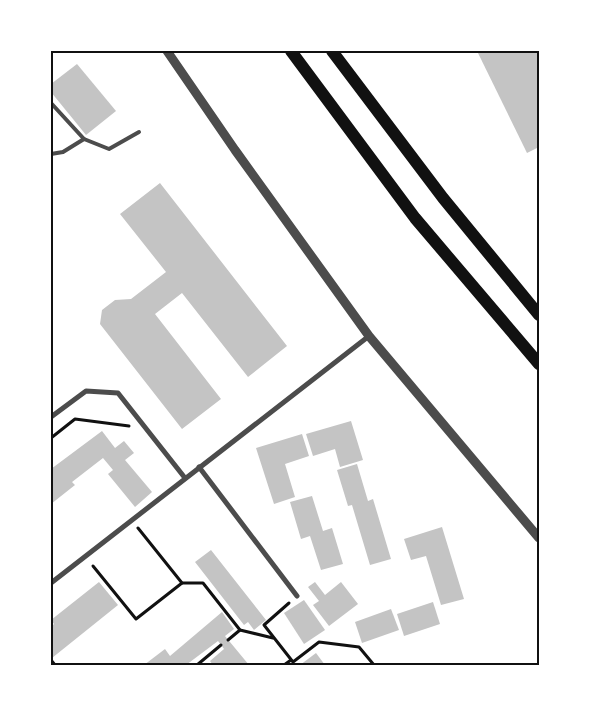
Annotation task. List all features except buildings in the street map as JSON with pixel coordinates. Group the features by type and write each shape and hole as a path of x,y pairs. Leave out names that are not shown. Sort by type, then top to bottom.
{"main road":[{"path":"291,51 415,218 539,364"},
{"path":"332,51 437,190 539,316"}],"street":[{"path":"167,51 369,336 539,538"},
{"path":"51,583 369,336"},
{"path":"51,417 86,390 118,393 185,478"},
{"path":"199,467 297,596"}],"lane":[{"path":"51,103 84,139 109,149 139,132"},
{"path":"51,154 63,152 84,139"}],"path":[{"path":"51,438 75,419 146,428"},
{"path":"132,520 182,583"},
{"path":"86,556 136,619 182,583 203,583 240,630 272,638"},
{"path":"293,662 264,626 297,596"},
{"path":"228,640 240,630"},
{"path":"284,665 293,662 319,642 359,647 374,665"},
{"path":"197,665 202,663 221,645"},
{"path":"51,660 55,665"}]}
